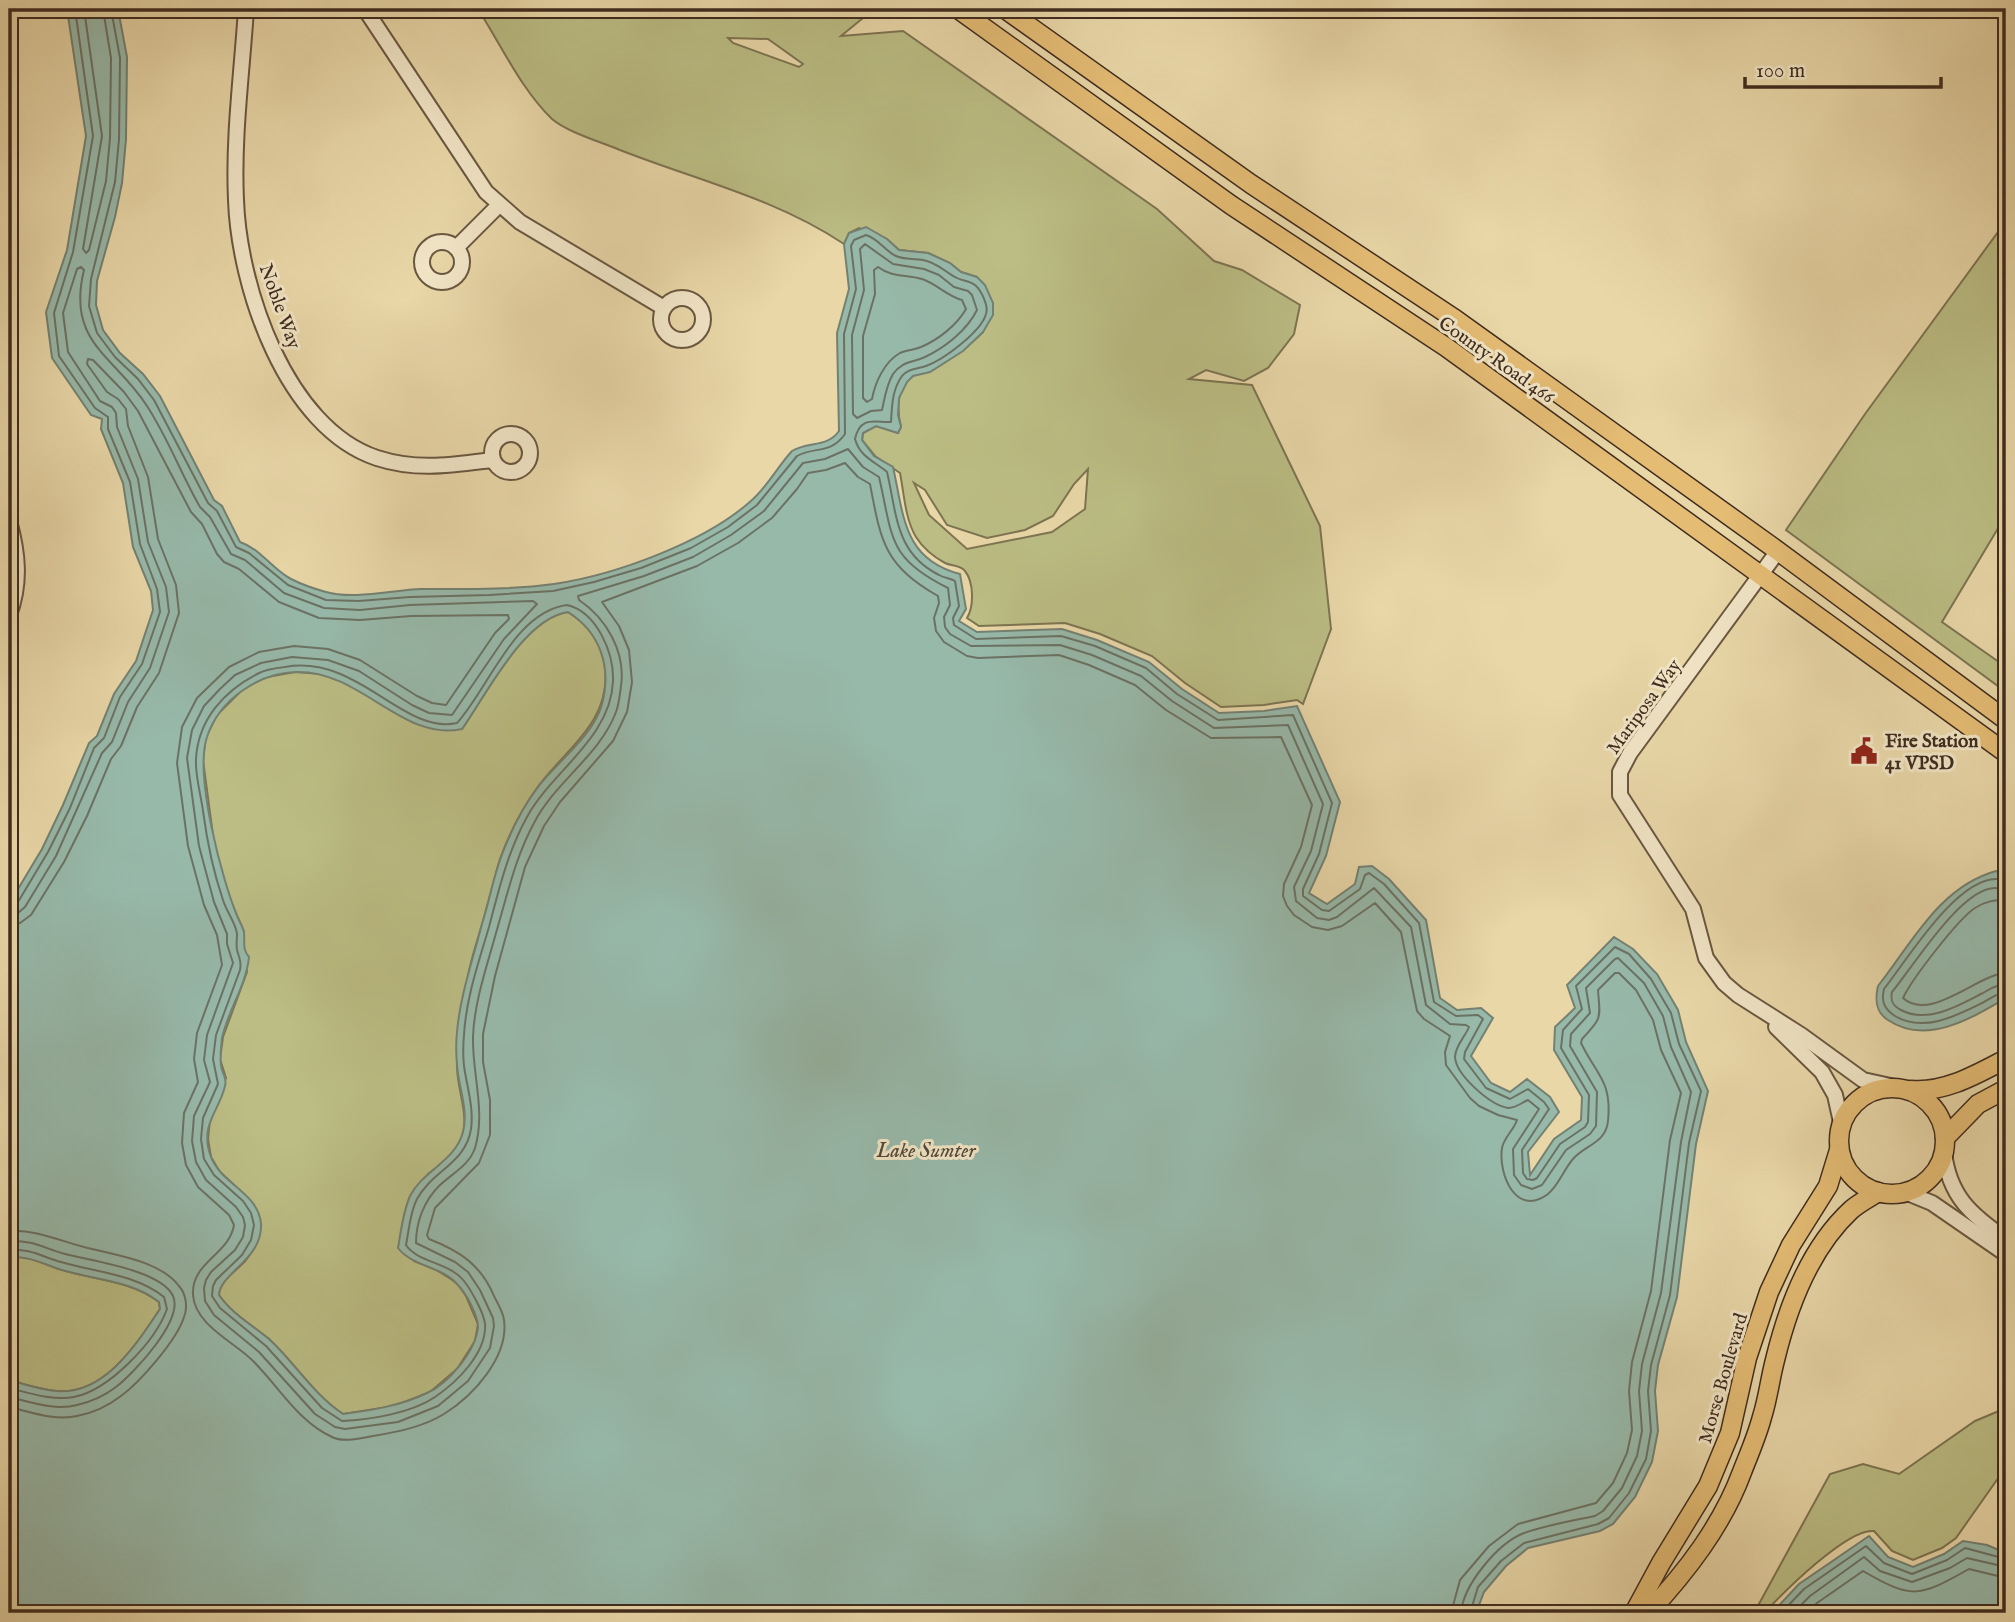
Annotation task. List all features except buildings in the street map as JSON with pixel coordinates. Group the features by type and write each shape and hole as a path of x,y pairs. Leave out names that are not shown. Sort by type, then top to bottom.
{"main road":[{"name":"County Road 466","path":"958,9 1231,205 1446,347 2006,753"},
{"name":"County Road 466","path":"1005,9 1251,184 1455,319 2006,720"},
{"path":"2006,1059 1941,1089 1878,1089 1862,1096 1850,1108 1842,1122 1839,1150 1844,1164 1864,1186 1878,1192 1905,1192 1927,1181 1938,1168 1945,1145 1978,1104 2006,1089"},
{"path":"1900,1088 1920,1096 1932,1106 1941,1119 1945,1145"},
{"name":"Morse Boulevard","path":"1634,1613 1661,1563 1709,1486 1730,1433 1747,1358 1769,1292 1791,1245 1828,1186 1839,1150"},
{"path":"1648,1613 1675,1584 1713,1532 1741,1475 1762,1416 1791,1304 1817,1252 1837,1224 1854,1207 1878,1192"}],"street":[{"name":"Noble Way","path":"246,9 236,172 238,227 256,305 287,374 312,411 329,429 359,450 410,466 452,466 492,460"},
{"path":"365,9 473,174 499,205 543,236 664,308"},
{"path":"456,248 499,205"},
{"path":"9,521 18,566 16,589 9,615"},
{"name":"Mariposa Way","path":"1777,551 1630,753 1620,772 1620,795 1693,909 1706,958 1713,971 1822,1072 1835,1095 1842,1122"},
{"name":"Mariposa Way","path":"1752,1005 1801,1035 1863,1080 1900,1088"},
{"path":"1945,1145 1946,1172 1958,1196 1983,1223 2006,1238"},
{"path":"1905,1192 1932,1203 2006,1254"}],"green space":[{"path":"478,9 874,9 841,36 903,31 1157,209 1214,261 1242,270 1300,305 1294,334 1268,368 1244,381 1206,370 1189,379 1252,385 1320,526 1331,629 1303,704 1297,700 1221,707 1152,656 1100,634 1065,623 979,626 967,618 972,594 968,576 961,568 937,558 919,541 907,514 900,473 875,456 862,440 863,433 876,426 898,433 901,427 899,399 907,380 932,371 983,332 977,277 961,272 950,263 928,253 899,250 887,239 859,228 849,233 844,244 791,214 763,202 566,128 552,119 531,94","holes":["728,38 768,39 803,64 799,67 733,43","1088,469 1085,509 1052,532 967,549 929,515 914,483 925,490 947,525 987,538 1025,530 1053,516 1074,484"]},
{"path":"2006,221 2006,515 1942,622 2006,667 2006,692 1786,530 1865,414"},
{"path":"568,612 588,629 601,650 605,667 605,687 601,704 584,734 531,796 500,859 471,963 462,1016 457,1072 464,1114 463,1134 453,1153 428,1174 414,1261 435,1269 457,1283 478,1324 475,1341 457,1369 430,1392 395,1406 343,1414 313,1388 269,1339 236,1313 219,1295 225,1280 252,1252 261,1224 233,1184 220,1172 211,1157 208,1139 210,1120 226,1078 220,1059 223,1037 247,972 244,932 229,897 214,843 203,760 206,737 217,715 244,688 267,677 295,672 322,674 351,685 376,700 462,729 521,643 552,617"},
{"path":"19,1256 135,1289 159,1302 160,1309 118,1365 90,1385 57,1391 9,1380 9,1257"},
{"path":"2006,1408 2006,1467 1956,1538 1942,1548 1913,1560 1892,1551 1874,1531 1862,1533 1816,1564 1764,1613 1754,1613 1830,1474 1863,1464 1899,1474 1975,1421"}],"water":[{"name":"Lake Sumter","path":"67,9 118,9 127,57 126,139 122,183 97,281 96,305 103,330 120,353 143,374 160,396 214,500 222,506 240,542 254,549 291,579 337,594 361,595 421,589 504,588 554,584 631,565 685,543 710,530 752,500 792,451 829,440 839,431 837,333 849,289 844,244 849,233 866,227 887,239 899,250 928,253 950,263 961,272 977,277 985,285 993,303 993,315 983,332 963,351 930,372 913,376 907,382 899,398 898,415 901,427 898,433 876,426 863,433 862,440 874,456 893,467 904,518 917,546 927,558 960,574 966,609 959,621 977,632 1062,629 1097,640 1149,662 1182,689 1219,713 1297,706 1340,802 1326,856 1309,893 1327,904 1355,884 1359,867 1372,866 1389,879 1426,920 1440,998 1457,1010 1481,1008 1493,1018 1471,1056 1491,1083 1510,1092 1527,1079 1550,1097 1559,1112 1528,1152 1530,1175 1554,1139 1581,1120 1582,1097 1554,1050 1555,1027 1575,1008 1567,985 1614,937 1633,949 1657,974 1678,1010 1686,1042 1708,1091 1696,1144 1677,1297 1658,1365 1655,1391 1658,1431 1652,1462 1635,1497 1613,1524 1600,1531 1528,1548 1506,1566 1484,1592 1476,1613 9,1613 9,1380 57,1391 90,1385 105,1376 130,1351 160,1309 159,1302 135,1289 27,1258 9,1257 9,904 42,849 89,743 97,736 114,694 136,661 153,610 151,591 133,547 123,483 101,429 102,419 91,415 52,358 46,312 67,250 86,136","holes":["568,612 579,620 601,652 605,677 602,704 591,727 532,795 501,857 467,978 459,1018 456,1056 464,1107 463,1132 453,1151 423,1179 410,1196 398,1248 411,1259 443,1273 460,1288 476,1316 476,1336 460,1366 435,1389 396,1404 343,1414 313,1388 269,1339 236,1313 219,1295 226,1280 255,1247 261,1224 254,1204 216,1166 208,1146 211,1119 226,1084 221,1063 222,1038 249,957 212,828 204,776 207,737 221,711 242,691 268,677 296,672 319,674 341,682 420,725 440,730 462,729 494,679 536,628 552,617"]},
{"path":"1996,871 2006,875 2006,998 1964,1021 1933,1030 1903,1027 1888,1020 1877,1005 1878,986 1928,918 1943,903 1976,879"},
{"path":"1869,1536 1888,1557 1913,1567 1944,1554 1963,1541 1987,1545 2006,1553 2006,1613 1772,1613 1799,1584"}],"place":[{"name":"Fire Station 41 VPSD","path":"1864,751"}]}
